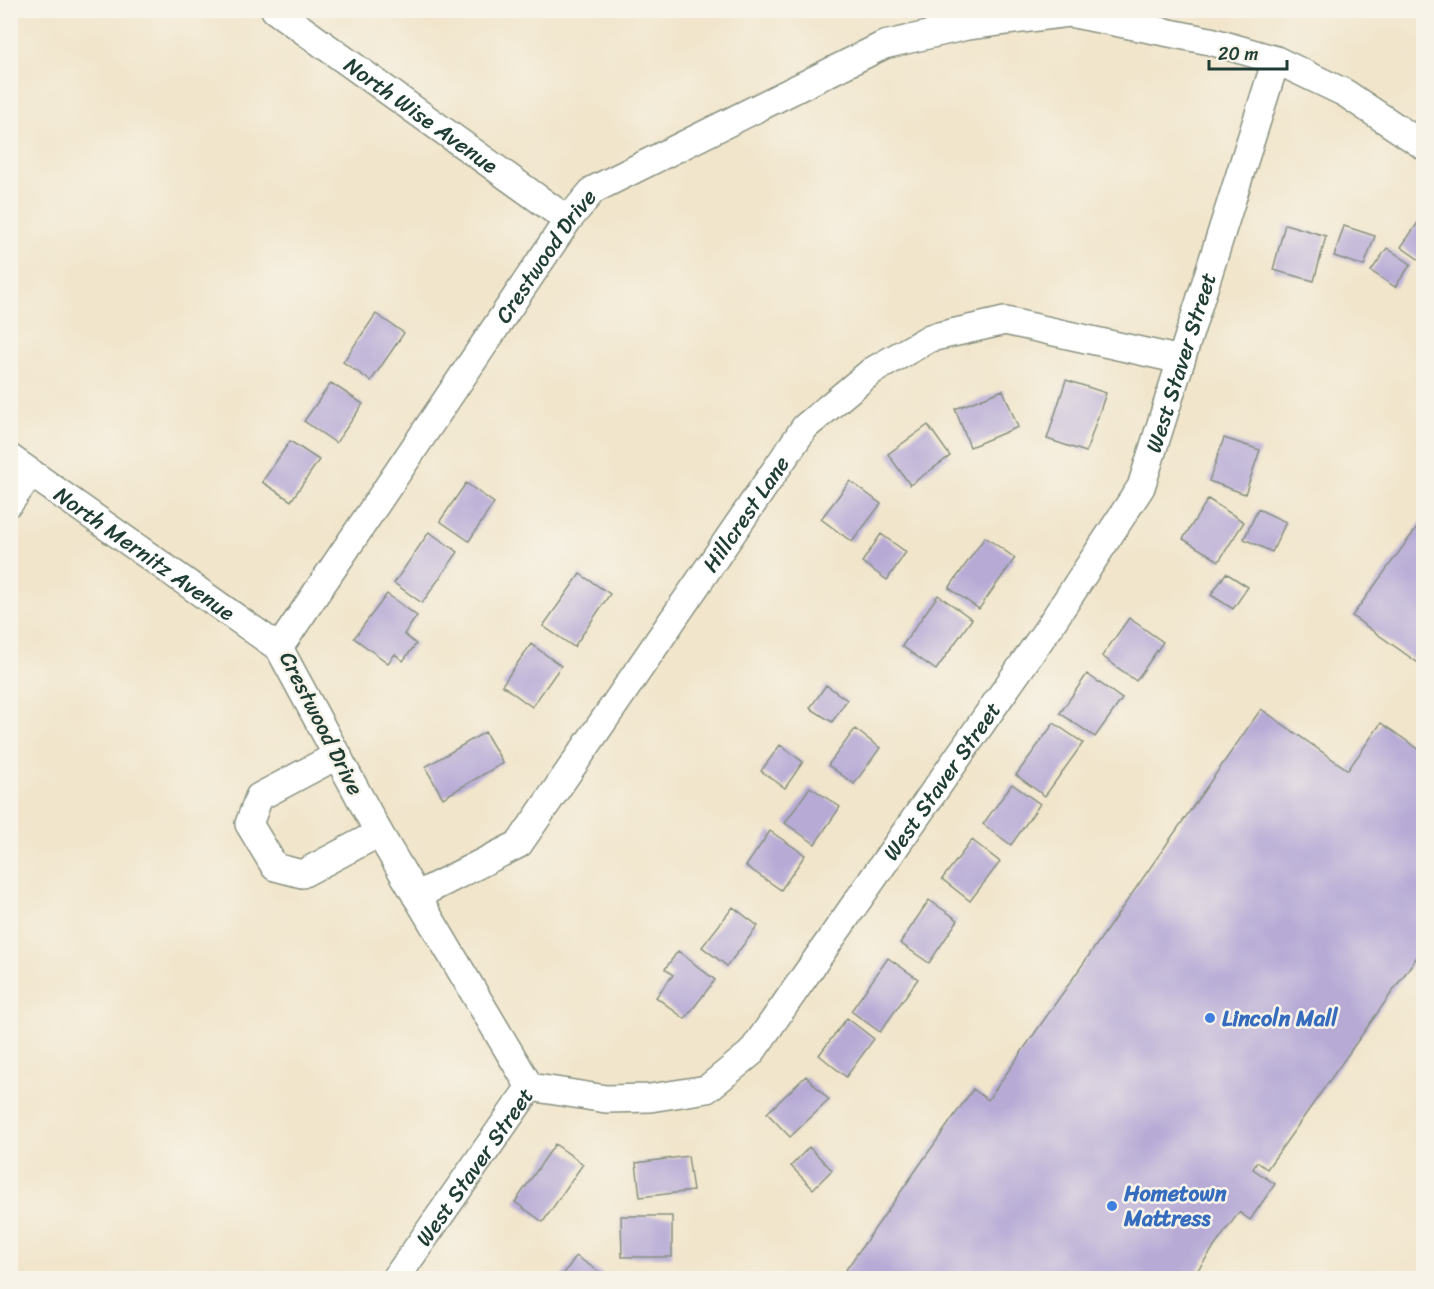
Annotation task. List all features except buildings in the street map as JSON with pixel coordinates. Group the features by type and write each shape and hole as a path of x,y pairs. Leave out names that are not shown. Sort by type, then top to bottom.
{"street":[{"name":"North Wise Avenue","path":"275,10 568,220"},
{"name":"Crestwood Drive","path":"530,1087 379,833 279,648 568,220 593,190 884,45 967,26 1069,12 1209,41 1276,60 1345,93 1424,146"},
{"name":"West Staver Street","path":"396,1278 530,1087 606,1099 650,1098 707,1089 751,1053 1049,627 1141,487 1276,60"},
{"name":"Hillcrest Lane","path":"416,896 519,844 806,426 872,371 930,338 1005,321 1181,360"},
{"name":"North Mernitz Avenue","path":"21,465 279,648"},
{"path":"10,502 21,465"},
{"path":"338,755 259,797 249,824 275,867 302,874 379,833"}],"place":[{"name":"Lincoln Mall","path":"1210,1018"},
{"name":"Hometown Mattress","path":"1112,1206"}]}
